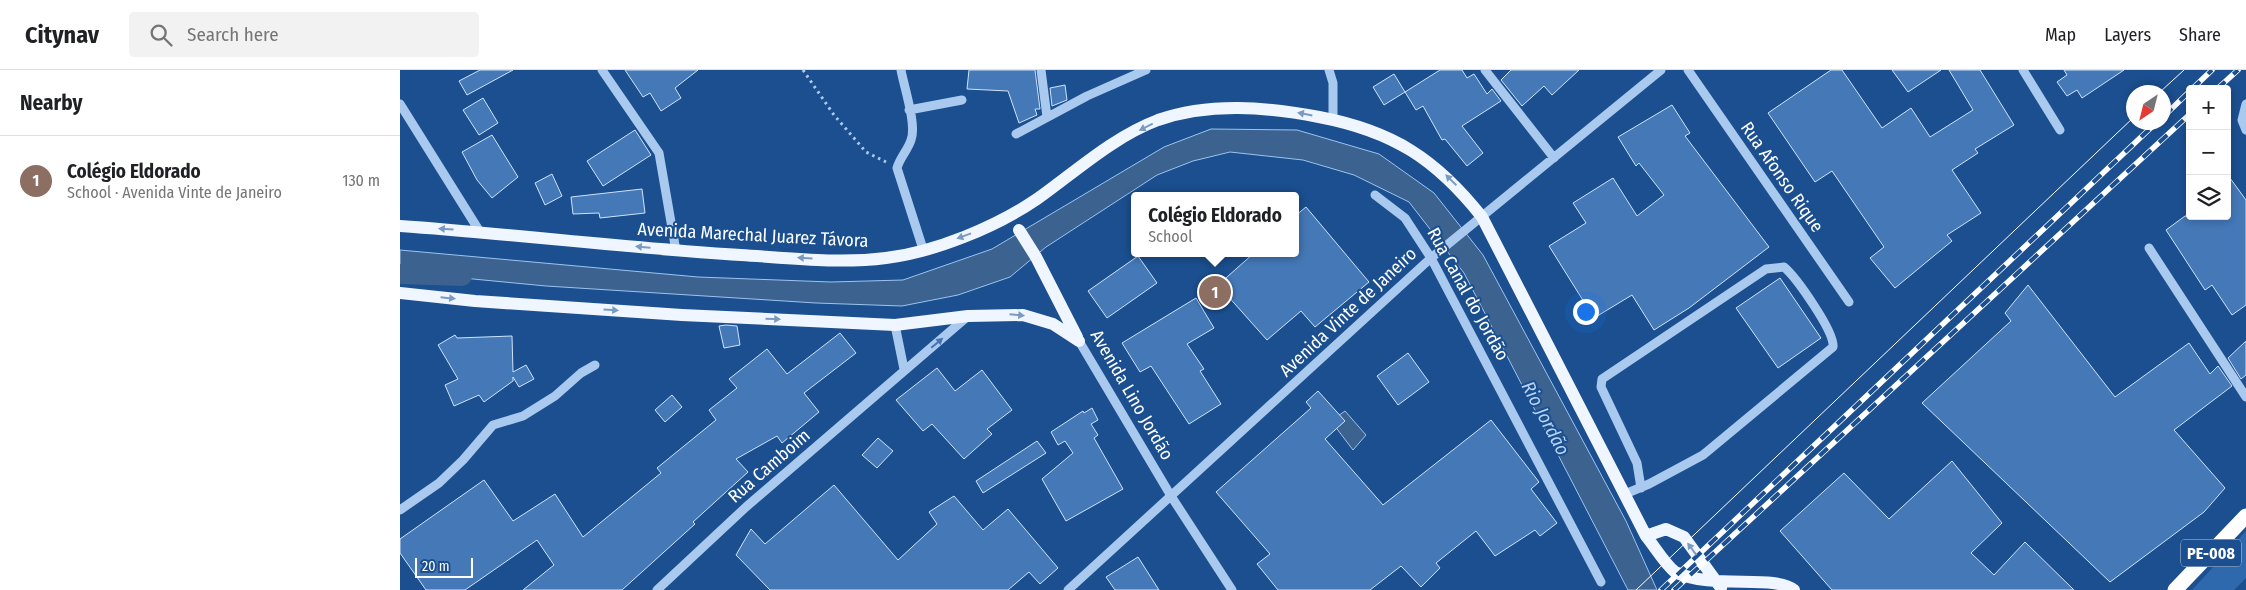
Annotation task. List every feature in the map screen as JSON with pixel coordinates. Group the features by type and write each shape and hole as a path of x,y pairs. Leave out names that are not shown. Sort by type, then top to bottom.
{"highway":[{"name":"PE-008","path":"2175,590 2246,516"}],"main road":[{"name":"Avenida Marechal Juarez Távora","path":"400,226 676,250 856,260 888,258 967,236 1034,201 1081,165 1121,139 1158,120 1198,111 1228,108 1271,108 1333,120 1374,131 1410,149 1436,166 1461,190 1480,219"},
{"path":"1480,219 1646,536 1674,571 1696,583 1721,588 1784,586 1794,590"},
{"name":"Avenida Lino Jordão","path":"1019,230 1036,257 1079,341"},
{"path":"400,293 682,315 895,324 968,316 1009,314 1038,318 1053,324 1079,341"},
{"path":"1646,536 1666,529 1684,537 1721,588"}],"street":[{"path":"602,70 659,153 676,250"},
{"path":"901,70 913,129 911,140 897,168 923,249"},
{"path":"1041,70 1047,117"},
{"path":"1016,134 1047,117 1146,70"},
{"path":"1328,70 1333,83 1333,120"},
{"path":"1485,70 1554,158"},
{"name":"Avenida Vinte de Janeiro","path":"1068,590 1434,255 1661,70"},
{"name":"Rua Afonso Rique","path":"1688,70 1849,302"},
{"path":"2023,70 2060,130"},
{"path":"909,110 962,100"},
{"path":"400,104 480,232"},
{"path":"2246,104 2242,112 2242,120 2246,130"},
{"name":"Rua Canal do Jordão","path":"1375,195 1405,218 1434,255 1601,582"},
{"name":"Avenida Lino Jordão","path":"1008,215 1019,230"},
{"path":"2149,248 2246,397"},
{"path":"1625,494 1641,488 1704,455 1833,347 1833,339 1821,319 1796,281 1784,267 1766,269 1602,380 1601,387 1637,463 1641,488"},
{"name":"Rua Camboim","path":"658,590 746,507 904,369 968,316"},
{"path":"895,324 904,369"},
{"name":"Avenida Lino Jordão","path":"1079,341 1171,496 1232,590"},
{"path":"400,510 445,477 463,460 493,425 523,416 555,396 581,373 595,365"}],"path":[{"path":"803,70 834,115 866,152 897,168"}],"shaded area":[{"path":"2246,531 2246,578 2234,590 2192,590"}],"water":[{"name":"Rio Jordão","path":"1211,129 1297,130 1379,154 1434,193 1483,255 1626,521 1657,590 1628,590 1464,273 1409,202 1354,175 1303,160 1230,152 1193,161 1157,175 1046,247 1010,277 958,295 902,306 816,303 546,286 400,272 400,250 698,277 831,282 903,280 992,249 1164,147"},
{"path":"1345,411 1366,435 1353,450 1331,421"}],"building":[{"path":"480,70 513,70 467,95 459,81"},
{"path":"625,70 698,70 675,88 681,98 661,111 650,93 643,97"},
{"path":"969,70 1035,70 1040,109 1035,109 1037,115 1019,123 1008,91 967,89"},
{"path":"1440,70 1462,70 1467,78 1474,74 1487,94 1492,89 1501,101 1462,126 1483,153 1467,166 1445,139 1442,140 1423,106 1416,110 1405,92"},
{"path":"1511,70 1579,70 1552,95 1544,86 1522,106 1501,80"},
{"path":"1831,70 1842,70 1882,128 1911,108 1930,137 1973,110 1949,70 1980,70 2014,125 1975,149 1978,153 1952,170 1981,213 1947,235 1952,241 1895,288 1870,258 1884,247 1832,171 1815,182 1768,113"},
{"path":"1892,70 1941,70 1908,92"},
{"path":"2064,70 2124,70 2082,98 2077,90 2067,96 2057,82 2067,75"},
{"path":"1394,74 1405,92 1384,105 1373,87"},
{"path":"1065,85 1067,100 1052,106 1050,88"},
{"path":"483,98 498,123 479,135 463,110"},
{"path":"1672,105 1690,133 1685,136 1769,247 1689,308 1654,330 1632,295 1594,318 1549,246 1586,223 1573,203 1613,178 1637,216 1664,195 1639,163 1636,166 1618,137"},
{"path":"635,130 651,155 603,186 587,161"},
{"path":"492,135 518,177 492,198 477,180 462,152"},
{"path":"552,174 562,196 545,205 535,183"},
{"path":"2231,179 2246,200 2246,305 2232,315 2212,285 2205,290 2166,230 2185,216 2186,220 2231,220"},
{"path":"642,189 645,213 600,218 599,213 573,214 571,197"},
{"path":"1306,207 1369,282 1315,327 1301,311 1267,340 1218,285 1250,257 1299,257 1299,213"},
{"path":"1137,257 1139,257 1157,283 1107,318 1088,291"},
{"path":"1780,278 1821,338 1778,368 1736,308"},
{"path":"2028,285 2115,397 2189,343 2210,374 2218,366 2232,386 2174,430 2225,488 2204,512 2110,582 1922,403 2011,321 2005,313"},
{"path":"1196,298 1214,328 1187,344 1204,369 1200,371 1221,404 1189,424 1151,366 1140,372 1122,343"},
{"path":"719,326 737,326 740,345 724,348"},
{"path":"840,333 856,353 804,393 819,412 782,443 777,436 736,459 748,472 693,522 695,524 622,590 523,590 554,565 537,540 465,590 426,590 400,553 400,539 484,480 513,521 555,494 583,537 661,473 657,468 716,420 709,410 737,388 729,379 767,349 787,374"},
{"path":"455,335 457,338 512,336 513,372 526,365 534,379 519,387 513,377 513,381 484,402 479,395 454,406 445,385 458,379 438,345"},
{"path":"2246,341 2246,375 2241,379 2228,358"},
{"path":"1408,353 1429,382 1398,405 1377,376"},
{"path":"937,368 955,391 982,370 1012,410 987,429 992,434 964,459 932,424 923,431 896,400"},
{"path":"1318,391 1345,421 1325,439 1383,505 1491,420 1539,482 1531,489 1557,523 1540,536 1535,530 1495,556 1476,531 1436,563 1440,568 1421,587 1401,566 1370,590 1278,590 1257,564 1270,554 1216,492 1311,408 1306,402"},
{"path":"672,395 682,407 665,422 655,410"},
{"path":"1092,408 1098,420 1091,424 1098,435 1094,438 1123,489 1066,521 1042,479 1073,453 1065,441 1058,445 1051,432 1083,411 1084,413"},
{"path":"878,438 893,451 877,468 862,455"},
{"path":"1037,441 1046,453 983,493 976,481"},
{"path":"1952,461 2002,523 1971,553 1994,575 2025,542 2074,590 1832,590 1780,531 1844,473 1889,519"},
{"path":"834,485 898,560 937,524 929,512 954,496 983,530 1008,509 1058,568 1040,584 1029,572 1008,590 770,590 736,555 751,529 765,544"},
{"path":"1138,557 1159,590 1115,590 1106,577"}],"waterway":[{"path":"400,274 462,276"}],"tram line":[{"path":"2168,85 2184,70"},
{"path":"1636,590 2126,125"}],"railway":[{"path":"2196,85 2212,70"},
{"path":"2221,85 2238,70"},
{"path":"2171,109 2186,95"},
{"path":"1674,590 2186,118"},
{"path":"1661,590 2149,130"}],"place":[{"name":"Colégio Eldorado","path":"1215,292"}]}
